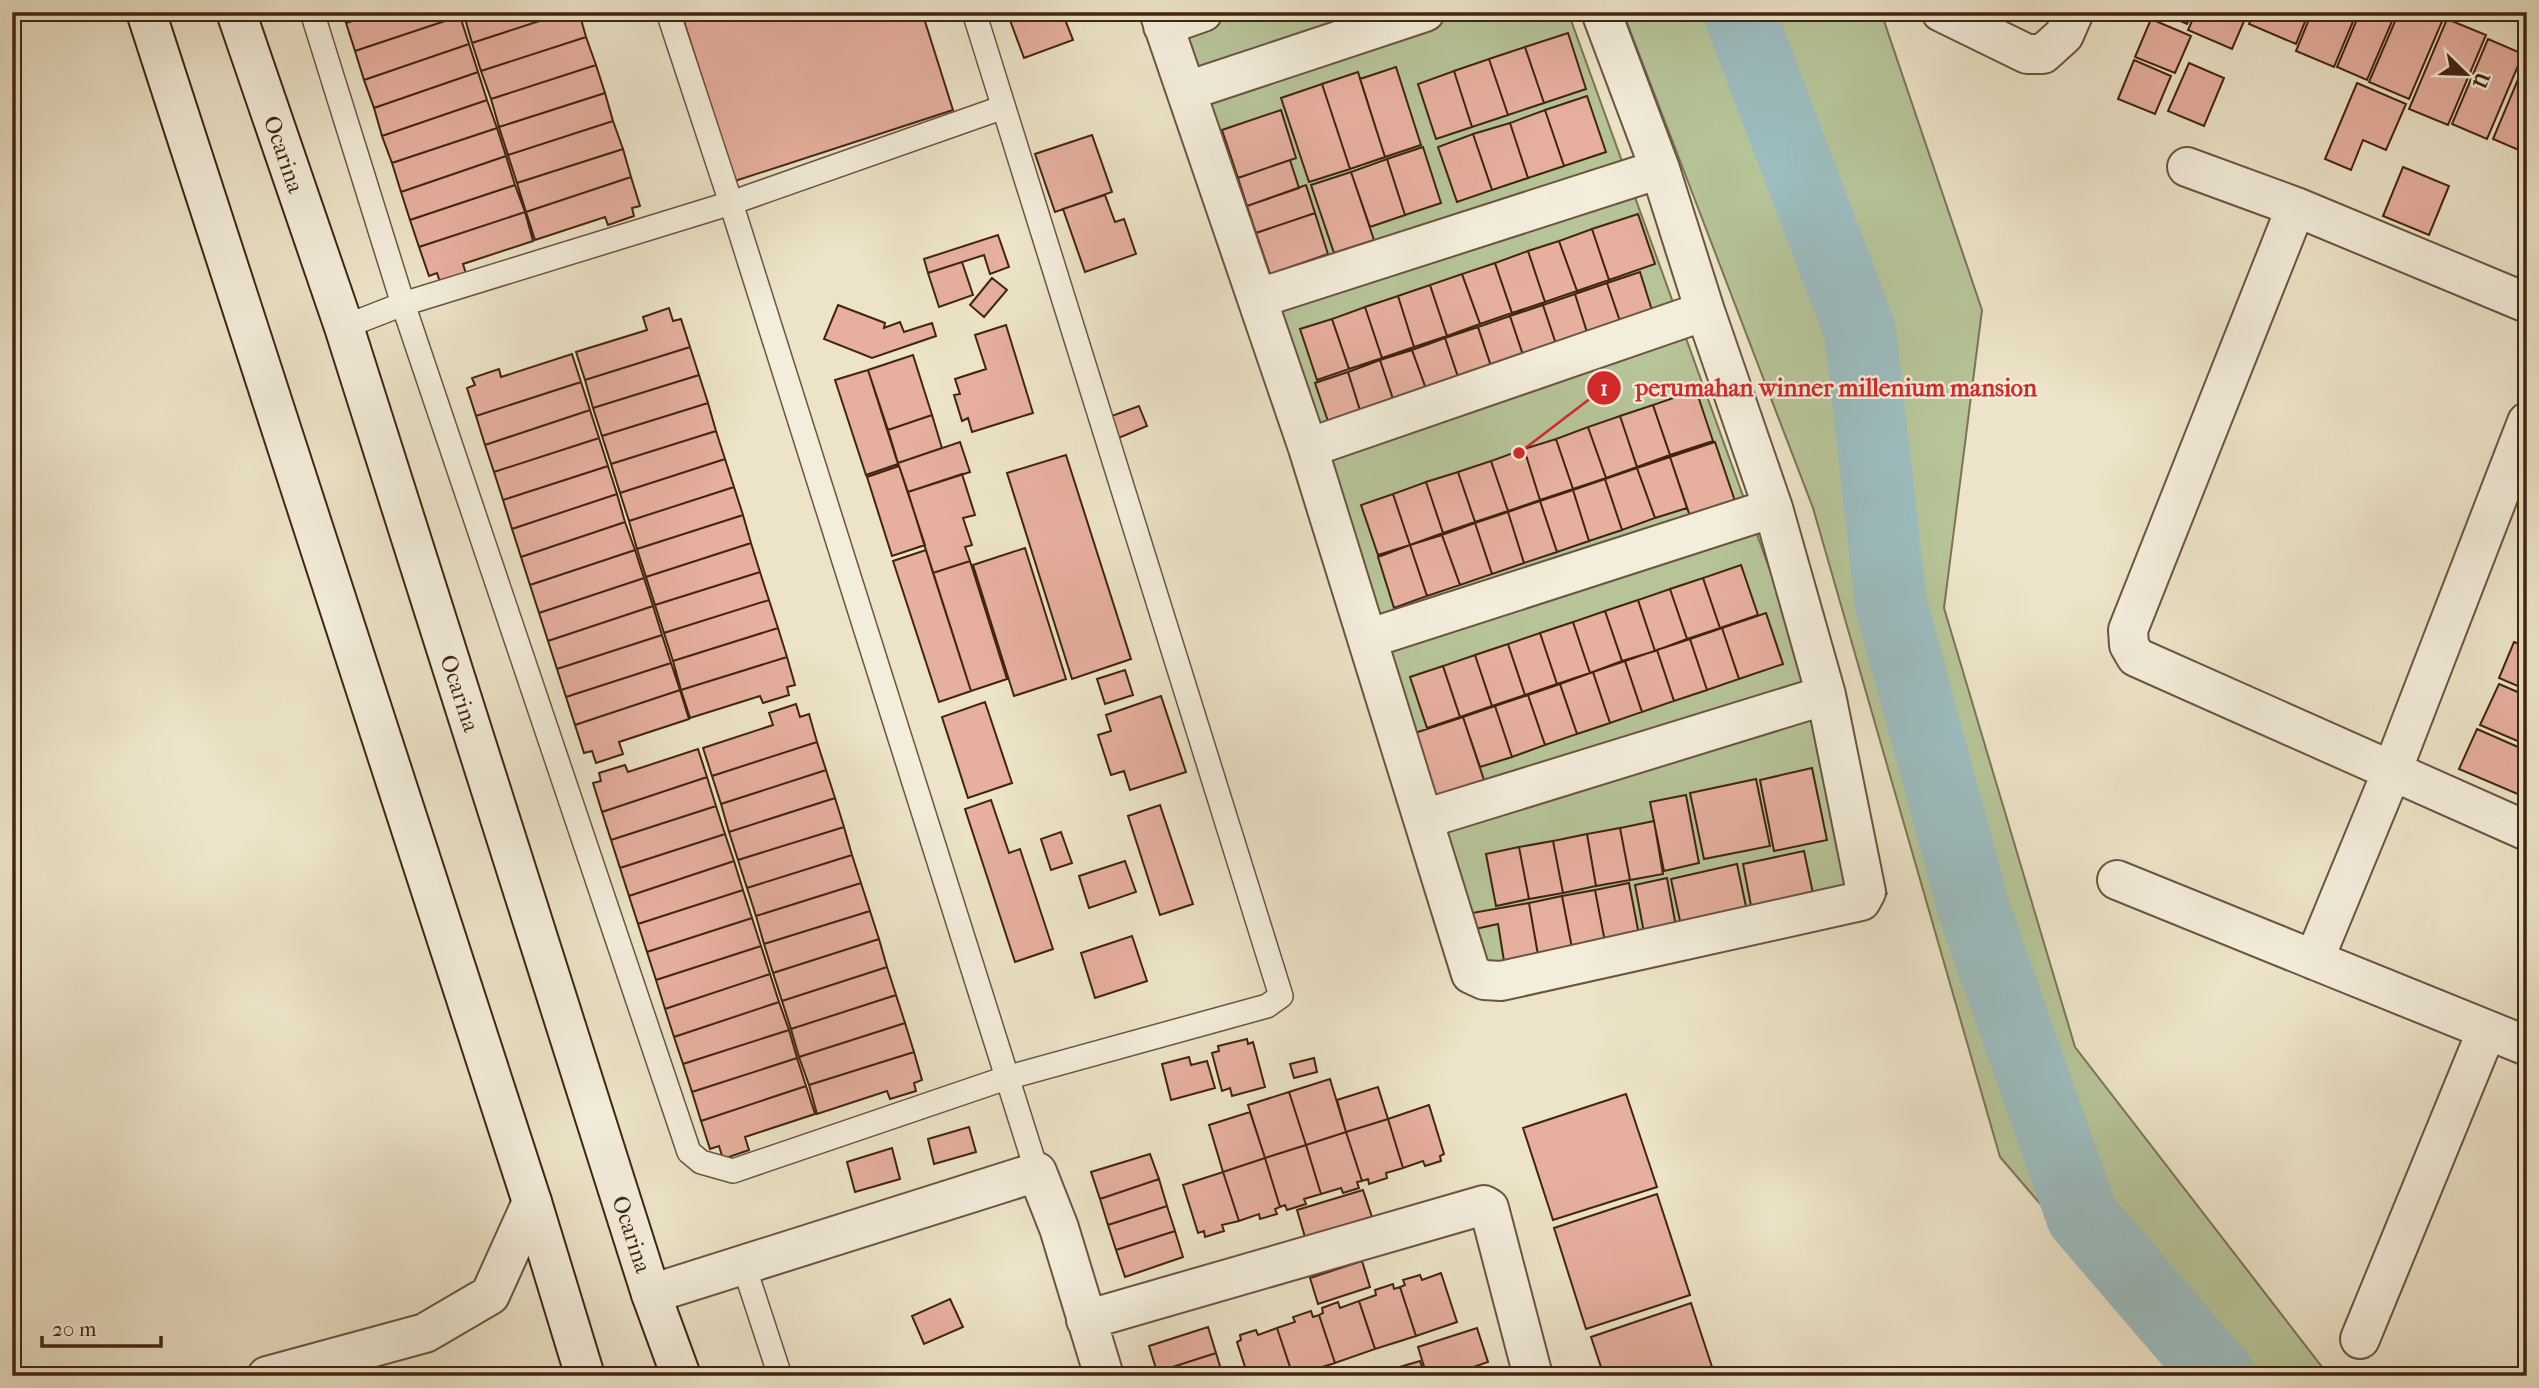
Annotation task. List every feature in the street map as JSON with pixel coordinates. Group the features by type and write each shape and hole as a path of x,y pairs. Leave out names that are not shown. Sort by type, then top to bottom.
{"street":[{"path":"146,12 532,1202 585,1376"},
{"name":"Ocarina","path":"236,12 344,327 651,1294 681,1376"},
{"path":"1203,12 1161,19 1259,298 1308,448 1471,974 1484,980 1514,979 1861,901 1866,892 1826,695 1773,508 1705,311 1661,169 1601,12"},
{"path":"1187,90 1424,12"},
{"path":"1941,12 2027,54 2043,54 2064,35 2074,12"},
{"path":"2187,167 2296,207 2527,303"},
{"path":"1259,298 1661,169"},
{"path":"2296,207 2129,630 2129,645 2136,657 2527,831"},
{"path":"1308,448 1705,311"},
{"path":"2314,960 2392,771 2527,422"},
{"path":"1367,639 1773,508"},
{"path":"1424,819 1826,695"},
{"path":"2117,880 2527,1046"},
{"path":"2360,1339 2487,1030"},
{"path":"651,1294 1037,1172 1059,1228 1104,1376"},
{"path":"267,1376 425,1333 490,1294 532,1202"},
{"path":"1086,1320 1484,1205 1489,1208 1534,1376"}],"lane":[{"path":"312,12 403,304 689,1152 701,1162 733,1171 1006,1078 1267,1006 1277,1002 1282,992 1001,108 974,12"},
{"path":"668,12 731,203 1037,1172"},
{"path":"344,327 403,304 731,203 1001,108"},
{"path":"743,1263 780,1376"}],"green space":[{"path":"1163,12 1568,12 1887,894 1482,971"},
{"path":"1623,12 1881,12 1982,310 1944,608 2075,1047 2329,1376 2188,1376 2000,1157 1813,508"}],"building":[{"path":"342,12 379,12 346,23"},
{"path":"379,12 459,12 460,16 355,51 346,23"},
{"path":"472,12 567,12 472,43 464,15"},
{"path":"567,12 579,12 586,37 481,71 472,43"},
{"path":"681,12 922,12 953,110 735,181"},
{"path":"1007,12 1062,12 1073,40 1024,58"},
{"path":"2160,12 2192,12 2187,24"},
{"path":"2196,12 2248,12 2232,49 2188,30"},
{"path":"2254,12 2309,12 2296,44 2249,24"},
{"path":"2312,12 2357,12 2334,67 2296,51"},
{"path":"2360,12 2396,12 2367,80 2337,67"},
{"path":"2399,12 2432,12 2444,17 2409,99 2369,82"},
{"path":"460,16 469,44 364,80 355,51"},
{"path":"2151,19 2191,36 2175,73 2135,57"},
{"path":"2447,19 2486,35 2448,125 2409,109"},
{"path":"1568,33 1586,89 1544,103 1525,47"},
{"path":"586,37 596,65 491,99 481,71"},
{"path":"2488,39 2523,54 2487,139 2452,124"},
{"path":"469,44 478,72 374,108 364,80"},
{"path":"1525,47 1544,103 1508,115 1489,59"},
{"path":"2527,58 2527,137 2521,151 2493,139"},
{"path":"1489,59 1508,115 1472,127 1454,71"},
{"path":"2134,60 2171,76 2155,114 2118,99"},
{"path":"2189,63 2224,78 2204,126 2168,111"},
{"path":"596,65 605,93 499,127 491,99"},
{"path":"1396,67 1421,145 1385,157 1360,79"},
{"path":"1454,71 1472,127 1436,139 1418,84"},
{"path":"478,72 487,100 382,136 374,108"},
{"path":"1358,72 1385,157 1350,169 1322,84"},
{"path":"2357,83 2406,104 2386,150 2363,140 2351,170 2325,159"},
{"path":"1322,84 1350,169 1309,182 1281,98"},
{"path":"605,93 613,121 508,155 499,127"},
{"path":"1587,96 1606,152 1564,166 1545,110"},
{"path":"487,100 497,128 392,163 382,136"},
{"path":"1281,110 1296,158 1238,178 1222,130"},
{"path":"1545,110 1564,166 1528,178 1510,123"},
{"path":"613,121 623,149 517,183 508,155"},
{"path":"1510,123 1528,178 1492,190 1473,134"},
{"path":"497,128 506,156 401,192 392,163"},
{"path":"1473,134 1492,190 1457,202 1438,147"},
{"path":"1092,135 1112,192 1055,212 1035,154"},
{"path":"1423,147 1441,203 1405,215 1387,159"},
{"path":"623,149 631,177 526,212 517,183"},
{"path":"506,156 515,185 410,220 401,192"},
{"path":"1387,159 1405,215 1370,227 1351,172"},
{"path":"1290,160 1299,188 1247,206 1238,178"},
{"path":"2403,167 2449,186 2429,235 2383,216"},
{"path":"1351,172 1374,240 1334,253 1311,185"},
{"path":"631,177 640,206 632,208 634,216 608,225 605,217 535,240 526,212"},
{"path":"515,185 525,212 419,247 410,220"},
{"path":"1306,185 1315,213 1256,233 1247,206"},
{"path":"1105,195 1115,222 1124,219 1136,254 1085,272 1063,209"},
{"path":"525,212 533,241 463,264 467,277 441,285 437,273 429,276 419,247"},
{"path":"1315,213 1328,254 1270,274 1256,233"},
{"path":"1638,214 1655,264 1609,280 1592,229"},
{"path":"1592,229 1609,280 1577,291 1559,241"},
{"path":"998,235 1009,267 990,274 984,255 928,273 924,259"},
{"path":"1559,241 1577,291 1545,302 1528,251"},
{"path":"1528,251 1545,302 1512,313 1495,263"},
{"path":"962,262 973,295 939,307 928,273"},
{"path":"1495,263 1512,313 1480,324 1462,274"},
{"path":"1640,272 1656,323 1624,333 1607,283"},
{"path":"1462,274 1480,324 1447,336 1430,285"},
{"path":"992,278 1007,290 984,317 970,305"},
{"path":"1607,283 1624,333 1591,345 1575,294"},
{"path":"1430,285 1447,336 1414,347 1398,296"},
{"path":"1575,294 1591,345 1560,356 1543,305"},
{"path":"1398,296 1414,347 1382,358 1365,307"},
{"path":"838,305 885,323 884,328 900,322 904,332 932,323 936,336 872,358 824,339"},
{"path":"1543,305 1560,356 1527,367 1510,316"},
{"path":"1365,307 1382,358 1349,369 1332,319"},
{"path":"669,308 673,321 681,319 690,347 585,380 576,352 647,330 643,317"},
{"path":"1510,316 1527,367 1495,378 1478,327"},
{"path":"1332,319 1349,369 1317,380 1300,329"},
{"path":"1006,325 1033,413 972,432 968,418 962,421 954,395 960,394 955,379 986,369 975,335"},
{"path":"1478,327 1495,378 1462,389 1445,338"},
{"path":"1445,338 1462,389 1430,400 1412,350"},
{"path":"690,347 699,375 593,408 585,380"},
{"path":"1412,350 1430,400 1397,411 1380,360"},
{"path":"572,354 581,382 476,416 467,388 475,385 472,378 499,369 501,377"},
{"path":"913,355 932,415 888,430 868,370"},
{"path":"1380,360 1397,411 1364,423 1348,372"},
{"path":"868,370 898,464 866,475 835,380"},
{"path":"1348,372 1364,423 1332,433 1315,383"},
{"path":"699,375 708,403 602,436 593,408"},
{"path":"581,382 590,410 485,445 476,416"},
{"path":"1696,390 1713,441 1670,455 1653,405"},
{"path":"708,403 716,431 611,464 602,436"},
{"path":"1653,405 1670,455 1637,467 1620,416"},
{"path":"1139,406 1147,426 1114,440 1106,418"},
{"path":"590,410 599,438 494,472 485,445"},
{"path":"932,415 942,448 898,463 888,430"},
{"path":"1620,416 1637,467 1606,478 1588,427"},
{"path":"1588,427 1606,478 1573,489 1556,439"},
{"path":"716,431 725,459 620,493 611,464"},
{"path":"599,438 608,466 503,500 494,472"},
{"path":"1556,439 1573,489 1540,500 1524,449"},
{"path":"960,442 970,472 908,492 898,463"},
{"path":"1715,442 1739,513 1694,528 1670,457"},
{"path":"1524,449 1540,500 1508,511 1491,461"},
{"path":"1066,455 1131,659 1072,679 1007,473"},
{"path":"1670,457 1687,508 1655,518 1637,468"},
{"path":"725,459 734,487 629,521 620,493"},
{"path":"1491,461 1508,511 1475,522 1458,472"},
{"path":"608,466 617,494 512,529 503,500"},
{"path":"899,466 925,545 892,556 867,477"},
{"path":"1637,468 1655,518 1622,530 1605,479"},
{"path":"1458,472 1475,522 1443,533 1426,482"},
{"path":"962,474 975,515 963,518 972,545 965,547 970,561 933,573 908,492"},
{"path":"1605,479 1622,530 1589,541 1573,490"},
{"path":"1426,482 1443,533 1410,545 1393,494"},
{"path":"734,487 743,515 637,549 629,521"},
{"path":"1573,490 1589,541 1557,552 1540,501"},
{"path":"617,494 625,522 521,557 512,529"},
{"path":"1393,494 1410,545 1378,555 1361,505"},
{"path":"1540,501 1557,552 1524,563 1508,512"},
{"path":"1508,512 1524,563 1492,574 1475,523"},
{"path":"743,515 751,543 646,577 637,549"},
{"path":"625,522 635,550 530,585 521,557"},
{"path":"1475,523 1492,574 1460,585 1442,535"},
{"path":"1442,535 1460,585 1427,596 1410,545"},
{"path":"751,543 760,572 655,605 646,577"},
{"path":"1410,545 1427,596 1394,608 1378,557"},
{"path":"1025,548 1066,679 1014,696 973,565"},
{"path":"635,550 644,578 539,613 530,585"},
{"path":"926,550 971,691 939,702 893,561"},
{"path":"970,561 1007,679 971,691 933,573"},
{"path":"1741,565 1758,615 1720,628 1703,578"},
{"path":"760,572 769,600 664,633 655,605"},
{"path":"644,578 653,606 548,641 539,613"},
{"path":"1703,578 1720,628 1687,639 1670,589"},
{"path":"1670,589 1687,639 1655,651 1638,600"},
{"path":"769,600 778,628 673,661 664,633"},
{"path":"1638,600 1655,651 1622,661 1605,611"},
{"path":"653,606 662,635 557,669 548,641"},
{"path":"1605,611 1622,661 1590,673 1573,622"},
{"path":"1766,613 1783,664 1739,679 1722,628"},
{"path":"1573,622 1590,673 1557,684 1540,633"},
{"path":"778,628 787,657 681,690 673,661"},
{"path":"1722,628 1739,679 1707,690 1690,639"},
{"path":"1540,633 1557,684 1525,695 1508,644"},
{"path":"662,635 671,663 566,697 557,669"},
{"path":"1690,639 1707,690 1674,701 1657,650"},
{"path":"2514,642 2527,647 2527,690 2499,678"},
{"path":"1508,644 1525,695 1492,706 1475,655"},
{"path":"1657,650 1674,701 1642,712 1625,661"},
{"path":"1475,655 1492,706 1460,717 1443,666"},
{"path":"787,657 795,685 787,687 789,695 763,703 760,696 690,718 681,690"},
{"path":"1625,661 1642,712 1610,723 1593,672"},
{"path":"671,663 680,690 575,725 566,697"},
{"path":"1443,666 1460,717 1427,728 1410,677"},
{"path":"1125,670 1133,695 1105,704 1097,679"},
{"path":"1593,672 1610,723 1577,734 1560,684"},
{"path":"1560,684 1577,734 1545,745 1528,695"},
{"path":"2499,684 2527,696 2527,745 2480,725"},
{"path":"680,690 689,719 619,742 623,754 596,763 592,751 584,753 575,725"},
{"path":"1528,695 1545,745 1512,757 1495,706"},
{"path":"1161,696 1186,772 1130,790 1124,771 1111,775 1098,735 1111,731 1106,715"},
{"path":"985,702 1012,783 968,798 942,717"},
{"path":"796,704 800,717 809,714 817,742 712,776 703,748 773,725 769,713"},
{"path":"1495,706 1512,757 1480,767 1463,717"},
{"path":"1463,717 1486,786 1432,804 1409,735"},
{"path":"2477,729 2527,751 2527,798 2459,769"},
{"path":"817,742 826,770 721,804 712,776"},
{"path":"698,749 707,777 602,812 593,783 601,781 599,773 625,765 628,772"},
{"path":"1812,768 1827,840 1774,851 1760,780"},
{"path":"826,770 835,798 729,832 721,804"},
{"path":"707,777 716,806 611,840 602,812"},
{"path":"1756,779 1770,846 1704,859 1690,793"},
{"path":"1686,795 1699,863 1664,871 1650,802"},
{"path":"835,798 844,827 738,860 729,832"},
{"path":"991,800 1009,853 1020,849 1053,949 1015,962 965,809"},
{"path":"1160,805 1193,904 1160,915 1128,816"},
{"path":"716,806 725,834 620,868 611,840"},
{"path":"1654,821 1663,874 1630,880 1620,828"},
{"path":"844,827 852,855 747,888 738,860"},
{"path":"1620,828 1630,880 1596,886 1587,834"},
{"path":"1061,832 1072,863 1051,870 1041,839"},
{"path":"725,834 734,861 629,896 620,868"},
{"path":"1587,834 1596,886 1563,893 1553,841"},
{"path":"1553,841 1563,893 1529,899 1519,847"},
{"path":"1519,847 1529,899 1496,906 1486,854"},
{"path":"1804,851 1815,903 1753,916 1743,864"},
{"path":"852,855 861,883 756,916 747,888"},
{"path":"734,861 743,890 638,924 629,896"},
{"path":"1125,861 1136,892 1089,908 1079,876"},
{"path":"1737,864 1748,916 1682,930 1671,879"},
{"path":"1667,878 1677,932 1645,938 1635,885"},
{"path":"861,883 870,911 764,944 756,916"},
{"path":"1629,883 1639,935 1605,942 1595,890"},
{"path":"743,890 752,918 647,952 638,924"},
{"path":"1595,890 1605,942 1572,948 1562,896"},
{"path":"1562,896 1572,948 1538,955 1529,903"},
{"path":"1529,903 1538,955 1504,961 1498,924 1475,929 1472,913"},
{"path":"870,911 879,939 773,973 764,944"},
{"path":"752,918 761,946 656,980 647,952"},
{"path":"1132,936 1147,981 1095,998 1081,953"},
{"path":"879,939 887,967 782,1001 773,973"},
{"path":"761,946 770,974 665,1009 656,980"},
{"path":"887,967 896,995 791,1029 782,1001"},
{"path":"770,974 779,1002 674,1037 665,1009"},
{"path":"896,995 905,1023 799,1057 791,1029"},
{"path":"779,1002 789,1030 683,1064 674,1037"},
{"path":"905,1023 914,1052 809,1085 799,1057"},
{"path":"789,1030 797,1058 692,1092 683,1064"},
{"path":"1247,1039 1248,1044 1253,1042 1265,1087 1232,1096 1230,1088 1222,1091 1212,1053 1219,1051 1218,1046"},
{"path":"914,1052 922,1080 914,1083 916,1091 890,1099 887,1091 817,1114 809,1085"},
{"path":"1189,1057 1191,1065 1207,1061 1215,1088 1171,1100 1162,1064"},
{"path":"797,1058 806,1086 701,1121 692,1092"},
{"path":"1314,1058 1317,1072 1294,1078 1290,1064"},
{"path":"1330,1079 1346,1132 1306,1145 1289,1092"},
{"path":"806,1086 815,1114 745,1137 749,1150 723,1159 719,1146 710,1149 701,1121"},
{"path":"1378,1087 1388,1119 1346,1132 1337,1100"},
{"path":"1289,1092 1306,1145 1265,1158 1248,1105"},
{"path":"1626,1094 1657,1187 1553,1220 1523,1128"},
{"path":"1429,1105 1444,1154 1440,1156 1441,1161 1425,1166 1423,1161 1403,1168 1388,1119"},
{"path":"1250,1112 1265,1158 1223,1172 1209,1125"},
{"path":"1388,1119 1403,1168 1386,1173 1387,1178 1369,1184 1368,1179 1362,1181 1346,1132"},
{"path":"969,1127 976,1152 934,1164 928,1139"},
{"path":"1346,1132 1362,1181 1357,1182 1359,1188 1343,1193 1341,1188 1321,1194 1306,1145"},
{"path":"1306,1145 1321,1194 1304,1199 1306,1204 1287,1210 1285,1205 1280,1207 1265,1158"},
{"path":"892,1148 900,1179 855,1192 847,1162"},
{"path":"1150,1154 1159,1179 1100,1199 1091,1172"},
{"path":"1265,1158 1280,1207 1275,1209 1277,1214 1260,1219 1259,1214 1239,1221 1223,1172"},
{"path":"1223,1172 1239,1221 1222,1225 1224,1231 1205,1237 1204,1231 1198,1233 1183,1185"},
{"path":"1159,1179 1167,1206 1108,1225 1100,1199"},
{"path":"1363,1190 1372,1217 1305,1237 1297,1210"},
{"path":"1657,1194 1690,1295 1586,1329 1554,1228"},
{"path":"1167,1206 1175,1231 1116,1250 1108,1225"},
{"path":"1175,1231 1183,1257 1125,1277 1116,1250"},
{"path":"1362,1261 1370,1287 1318,1304 1310,1278"},
{"path":"1441,1273 1457,1322 1416,1336 1400,1287 1405,1285 1403,1280 1420,1275 1422,1280"},
{"path":"1393,1284 1394,1289 1400,1287 1416,1336 1375,1349 1359,1301 1376,1295 1375,1290"},
{"path":"950,1299 963,1327 924,1344 912,1316"},
{"path":"1359,1301 1375,1349 1335,1363 1319,1315 1323,1313 1322,1308 1338,1302 1340,1308"},
{"path":"1691,1303 1715,1376 1604,1376 1591,1337"},
{"path":"1311,1311 1313,1317 1319,1315 1335,1363 1293,1376 1277,1328 1295,1322 1293,1317"},
{"path":"1208,1327 1216,1353 1157,1372 1149,1346"},
{"path":"1277,1328 1293,1376 1248,1376 1237,1342 1241,1340 1240,1335 1256,1330 1258,1335"},
{"path":"1477,1328 1488,1362 1468,1369 1470,1376 1427,1376 1418,1347"},
{"path":"1216,1353 1223,1376 1158,1376 1157,1372"},
{"path":"1420,1361 1425,1376 1380,1376 1379,1373"}],"waterway":[{"path":"1739,12 1860,331 1891,604 1975,913 2082,1216 2219,1376"}],"place":[{"name":"perumahan winner millenium mansion","path":"1519,453"}]}
